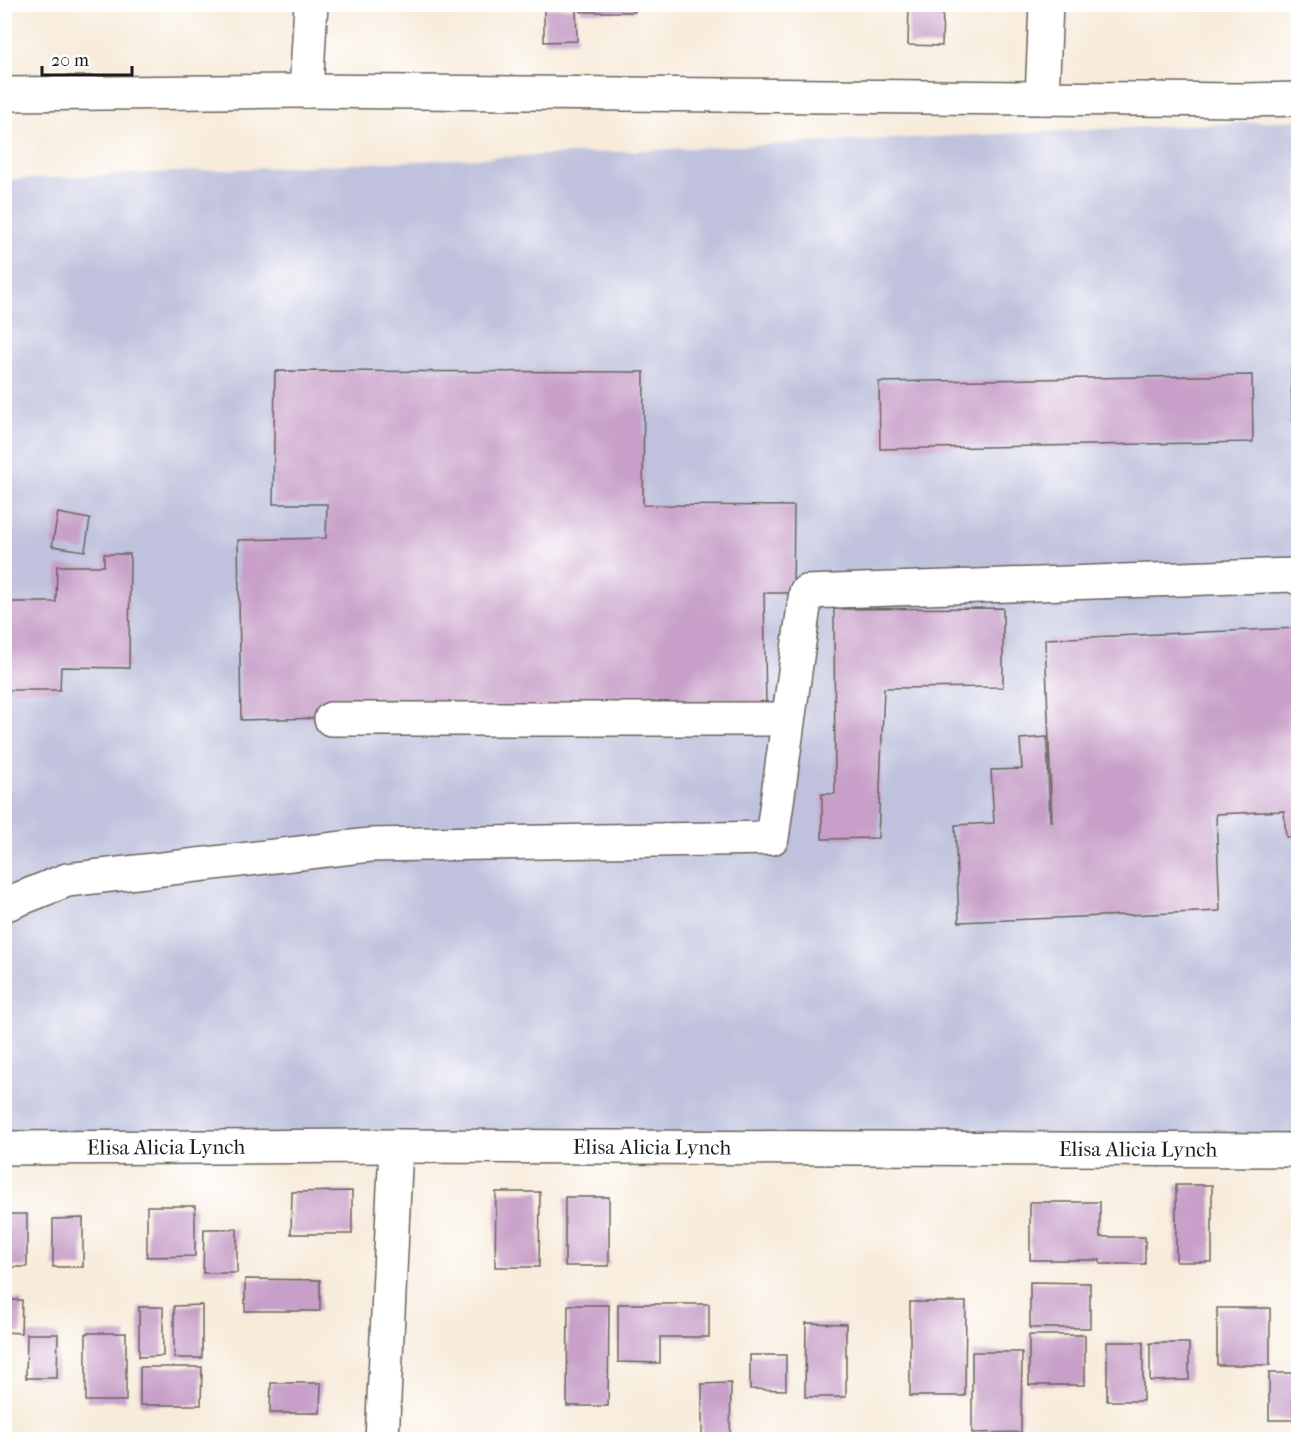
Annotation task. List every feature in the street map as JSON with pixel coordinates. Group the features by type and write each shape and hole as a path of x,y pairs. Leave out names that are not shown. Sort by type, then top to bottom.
{"street":[{"path":"306,90 311,4"},
{"path":"1042,98 1046,4"},
{"path":"4,94 306,90 1299,99"},
{"path":"4,904 67,880 370,844 772,838 806,592 1294,575 1299,578"},
{"path":"331,719 788,719"},
{"path":"382,1440 396,1146"},
{"name":"Elisa Alicia Lynch","path":"4,1148 396,1146 1299,1150"}],"shaded area":[{"path":"1298,120 1298,1137 5,1153 4,180"}],"building":[{"path":"581,4 635,4 635,12 581,12"},
{"path":"909,4 943,4 942,46 908,45"},
{"path":"576,7 577,41 544,42 544,8"},
{"path":"1291,366 1298,366 1298,420 1292,420"},
{"path":"275,371 644,372 643,505 794,506 793,593 764,593 766,708 241,720 238,540 326,538 327,504 273,504"},
{"path":"1252,375 1253,442 880,449 879,382"},
{"path":"58,513 90,519 85,551 52,546"},
{"path":"104,554 130,554 129,668 61,667 60,690 4,690 4,602 56,602 57,566 104,566"},
{"path":"1003,608 1003,687 884,688 878,838 822,839 822,794 835,794 834,609"},
{"path":"1298,628 1298,836 1286,837 1284,811 1216,814 1220,911 959,922 955,825 994,823 991,770 1022,769 1020,739 1047,737 1050,821 1052,821 1045,639"},
{"path":"1176,1185 1212,1185 1212,1262 1176,1262"},
{"path":"352,1191 352,1234 291,1234 292,1192"},
{"path":"496,1192 540,1192 539,1267 495,1267"},
{"path":"565,1197 609,1197 609,1266 565,1266"},
{"path":"1030,1202 1100,1202 1100,1237 1145,1237 1145,1264 1100,1264 1100,1260 1030,1260"},
{"path":"147,1206 195,1206 195,1256 147,1257"},
{"path":"4,1214 27,1214 27,1267 4,1267"},
{"path":"83,1218 83,1267 53,1267 53,1219"},
{"path":"204,1229 237,1229 237,1273 203,1273"},
{"path":"245,1279 320,1280 320,1311 245,1311"},
{"path":"1030,1282 1090,1283 1090,1328 1030,1328"},
{"path":"4,1300 22,1300 21,1333 4,1332"},
{"path":"910,1302 966,1302 965,1396 910,1396"},
{"path":"618,1304 709,1304 709,1337 660,1337 660,1363 618,1362"},
{"path":"202,1305 202,1358 174,1358 174,1306"},
{"path":"568,1305 609,1305 608,1406 567,1406"},
{"path":"139,1307 163,1307 163,1356 139,1357"},
{"path":"1217,1308 1270,1308 1270,1365 1217,1365"},
{"path":"806,1323 846,1324 846,1397 805,1397"},
{"path":"86,1333 126,1333 126,1401 86,1401"},
{"path":"27,1334 58,1334 57,1378 26,1378"},
{"path":"1029,1335 1085,1335 1085,1385 1029,1385"},
{"path":"1107,1342 1143,1342 1143,1401 1107,1401"},
{"path":"1150,1343 1189,1343 1189,1380 1150,1381"},
{"path":"972,1352 1022,1352 1021,1432 972,1433"},
{"path":"750,1355 786,1355 786,1390 750,1389"},
{"path":"140,1367 202,1367 201,1405 140,1405"},
{"path":"1269,1373 1293,1373 1293,1420 1269,1420"},
{"path":"271,1383 321,1383 320,1413 270,1413"},
{"path":"731,1383 730,1440 702,1440 702,1384"}]}
